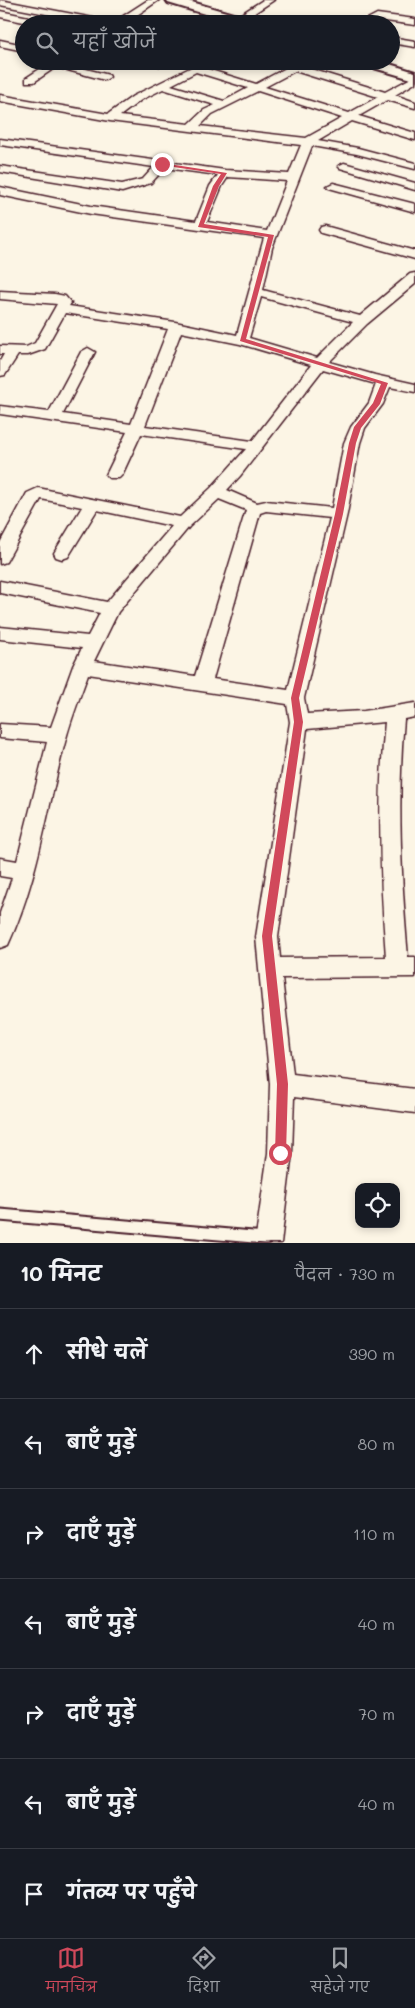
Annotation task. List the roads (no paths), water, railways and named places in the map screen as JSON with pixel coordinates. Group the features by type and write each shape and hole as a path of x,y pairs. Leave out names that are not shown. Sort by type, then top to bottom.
{"main road":[{"path":"156,0 212,15"},
{"path":"172,0 217,15"},
{"path":"400,67 415,71"},
{"path":"393,70 415,77"}],"street":[{"path":"130,15 156,0"},
{"path":"248,15 269,0"},
{"path":"0,2 68,15"},
{"path":"0,14 15,17"},
{"path":"400,20 415,22"},
{"path":"400,42 415,44"},
{"path":"0,43 15,46"},
{"path":"30,80 46,70"},
{"path":"81,70 105,77"},
{"path":"110,118 132,101 194,70"},
{"path":"199,70 415,137"},
{"path":"191,128 208,112 225,105 290,70"},
{"path":"317,70 415,105"},
{"path":"242,340 266,248 308,142 415,77"},
{"path":"163,86 225,105"},
{"path":"0,98 110,118 308,142 358,151 415,166"},
{"path":"0,142 225,173 293,178"},
{"path":"18,145 0,168 122,188 147,182 162,164"},
{"path":"344,166 415,187"},
{"path":"200,226 216,186 225,173"},
{"path":"333,186 415,208"},
{"path":"0,191 91,210 271,235"},
{"path":"325,230 415,255"},
{"path":"0,938 13,908 25,871 58,735 82,666 111,609 183,523 217,492 256,446 321,362 362,321 415,276"},
{"path":"256,292 362,321"},
{"path":"0,295 55,298 62,300 64,303 40,346 33,350 6,350 0,372"},
{"path":"62,309 176,327 242,340 321,362 384,383 415,388"},
{"path":"114,475 136,429 176,327"},
{"path":"54,417 88,352"},
{"path":"268,1241 280,1153 282,1084 267,936 298,722 295,698 339,514 352,443 358,427 376,404 384,383"},
{"path":"0,410 256,446"},
{"path":"217,492 256,508 266,506 339,514"},
{"path":"0,558 35,494 43,493 183,523"},
{"path":"62,553 93,503"},
{"path":"202,684 253,511 256,508"},
{"path":"0,587 111,609"},
{"path":"0,633 94,643"},
{"path":"82,666 295,698"},
{"path":"271,968 407,967 391,886 389,791 390,759 405,712 298,722"},
{"path":"0,731 58,735"},
{"path":"0,867 25,871"},
{"path":"282,1084 415,1101"}],"lane":[{"path":"0,1215 268,1241"}]}
